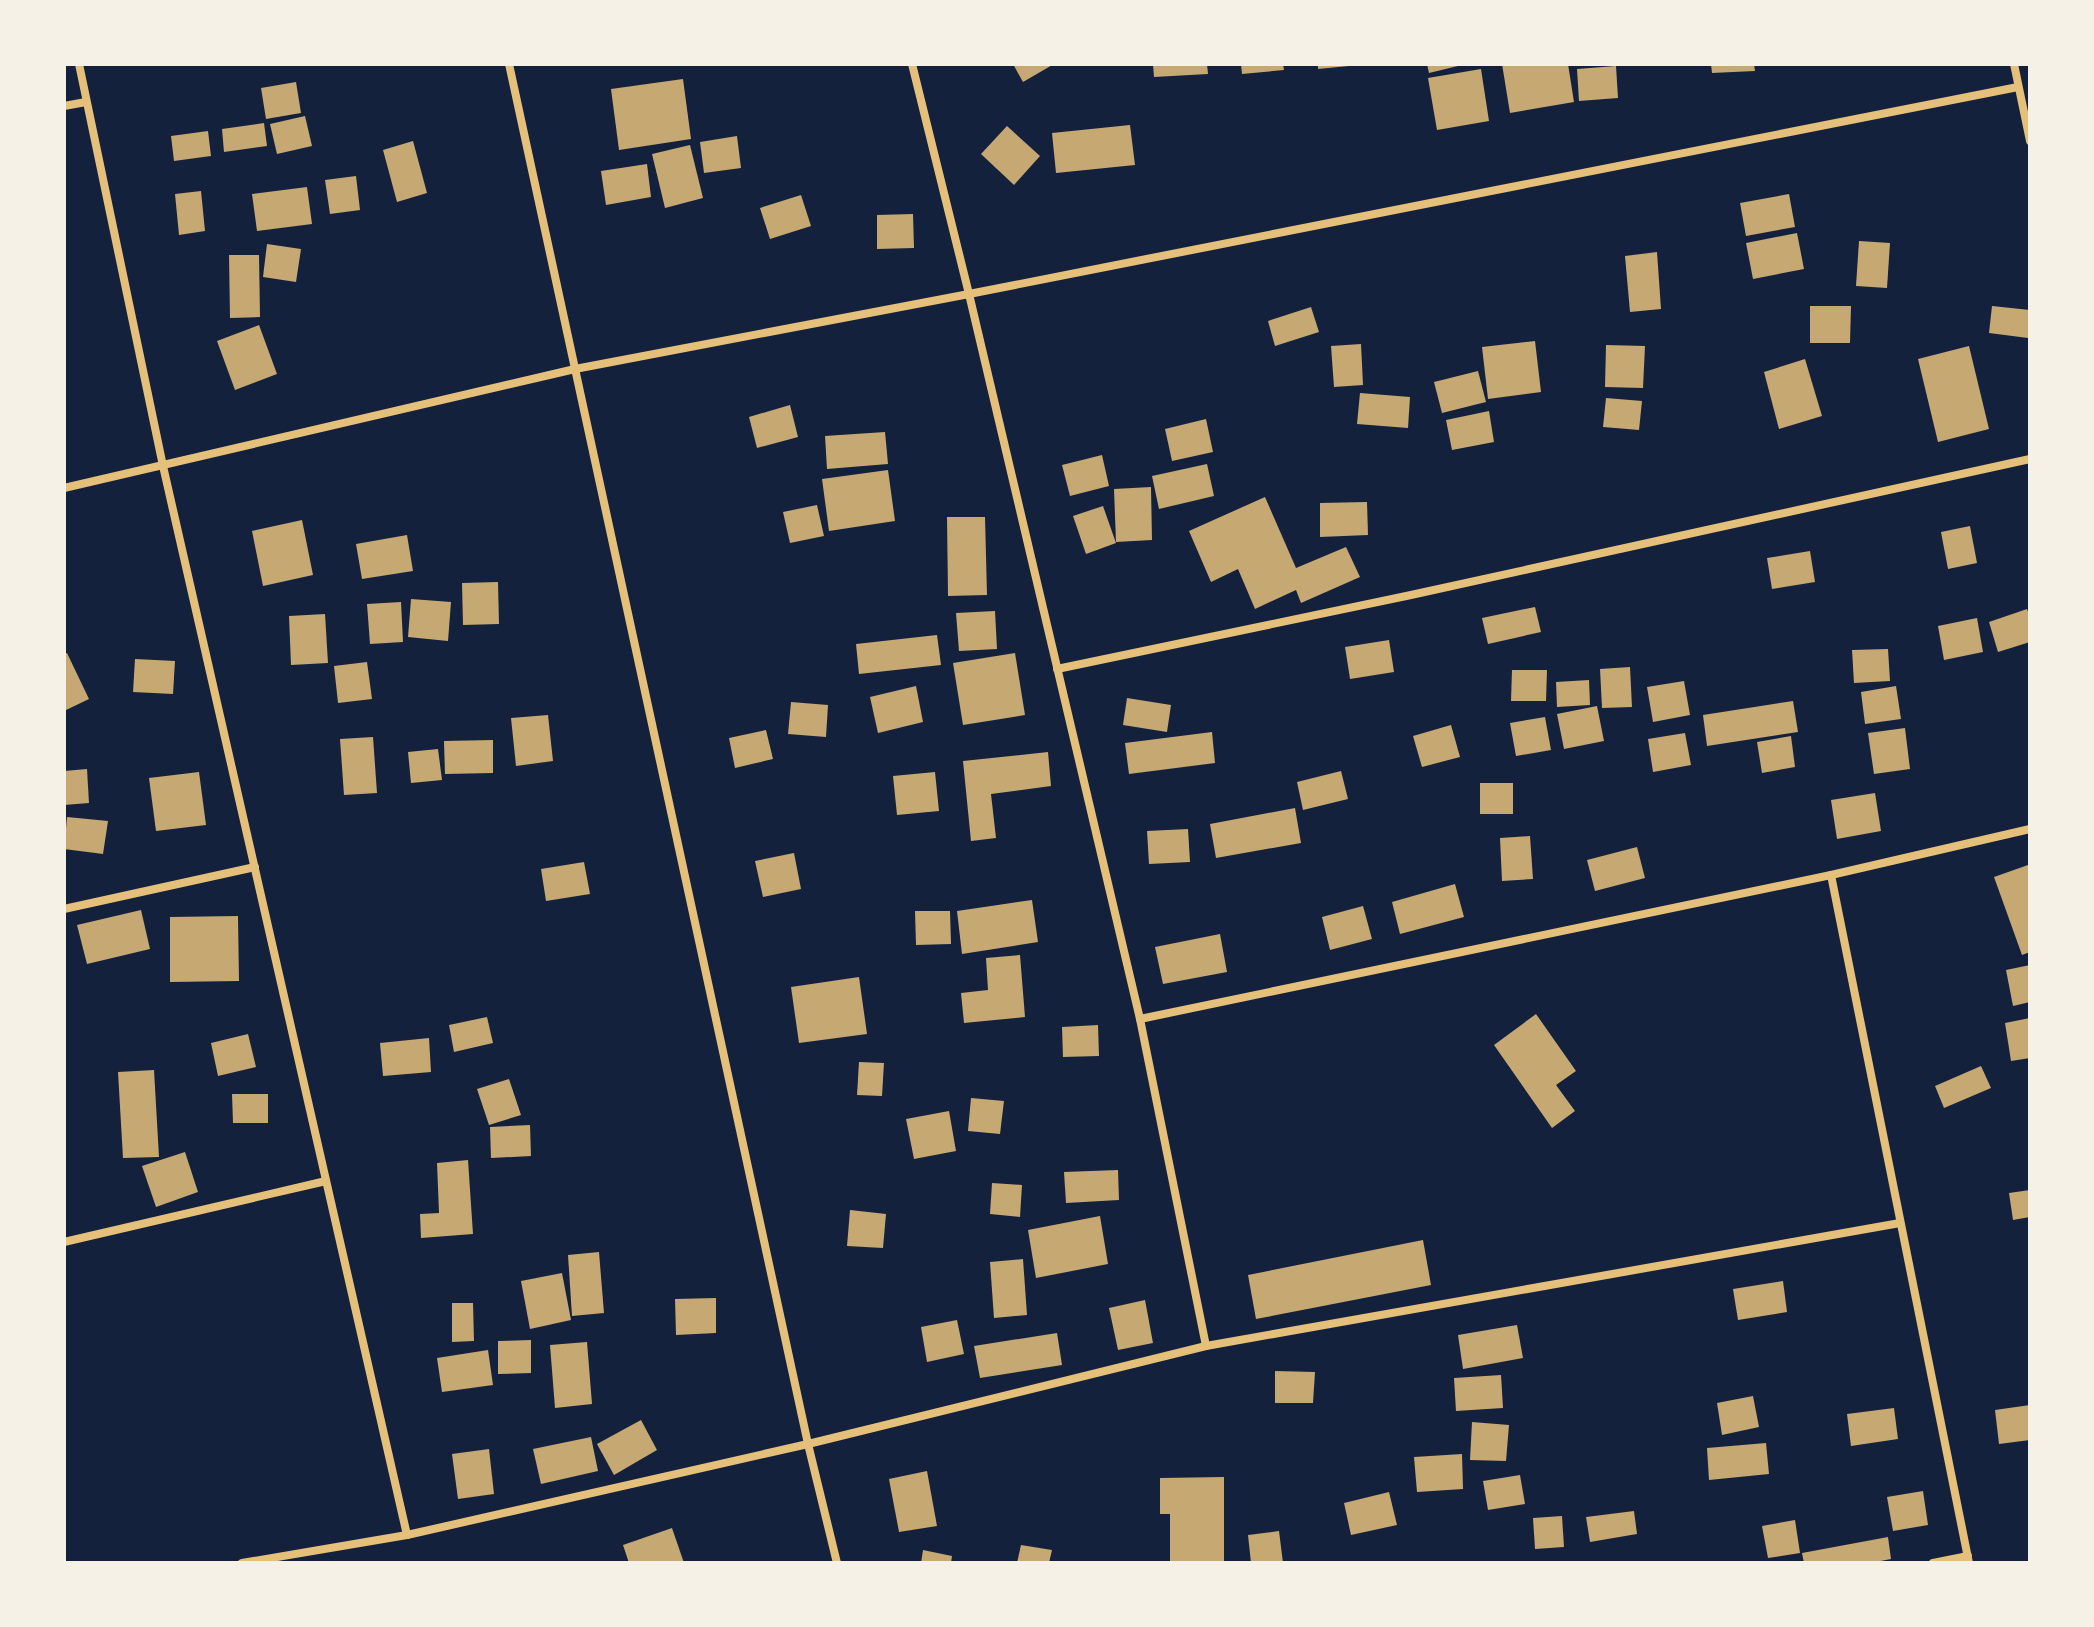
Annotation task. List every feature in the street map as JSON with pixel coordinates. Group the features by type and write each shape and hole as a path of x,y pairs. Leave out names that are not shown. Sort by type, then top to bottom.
{"street":[{"path":"79,64 163,466 407,1535"},
{"path":"509,64 808,1444 837,1563"},
{"path":"912,64 1140,1019 1206,1346"},
{"path":"2014,64 2030,141"},
{"path":"64,488 575,369 2018,87"},
{"path":"64,106 86,102"},
{"path":"1057,669 1427,592 2030,459"},
{"path":"1140,1019 1831,875 2030,829"},
{"path":"64,909 255,867"},
{"path":"1831,875 1969,1560 1933,1563"},
{"path":"64,1242 326,1181"},
{"path":"242,1563 407,1535 808,1444 1206,1346 1900,1223"}],"building":[{"path":"1013,64 1054,64 1023,82"},
{"path":"1153,64 1207,64 1208,74 1154,77"},
{"path":"1241,64 1283,64 1284,70 1242,74"},
{"path":"1318,64 1349,64 1349,66 1318,69"},
{"path":"1427,64 1462,64 1462,65 1429,73"},
{"path":"1502,64 1568,64 1574,102 1510,113"},
{"path":"1711,64 1754,64 1755,71 1712,73"},
{"path":"1616,66 1618,98 1579,101 1577,69"},
{"path":"1481,69 1489,121 1437,130 1428,78"},
{"path":"683,79 691,139 619,150 611,89"},
{"path":"296,82 301,113 266,119 261,88"},
{"path":"305,116 312,146 277,154 270,124"},
{"path":"264,123 267,146 224,152 222,129"},
{"path":"1130,125 1135,165 1056,173 1052,133"},
{"path":"1007,126 1040,156 1014,185 981,154"},
{"path":"208,131 211,156 174,161 171,136"},
{"path":"737,136 741,168 704,173 700,142"},
{"path":"413,141 427,193 397,202 383,150"},
{"path":"690,145 703,198 665,208 652,154"},
{"path":"647,164 651,197 606,205 601,171"},
{"path":"356,176 360,210 330,214 325,180"},
{"path":"307,187 312,224 257,231 252,194"},
{"path":"201,191 205,231 179,235 175,194"},
{"path":"1789,194 1795,227 1746,236 1740,203"},
{"path":"801,195 811,226 770,239 760,208"},
{"path":"913,214 914,248 877,249 877,215"},
{"path":"1797,233 1804,269 1753,279 1746,243"},
{"path":"1859,241 1890,243 1887,288 1856,286"},
{"path":"267,244 301,249 296,282 263,277"},
{"path":"1657,252 1661,309 1630,312 1625,256"},
{"path":"229,255 259,255 260,317 230,318"},
{"path":"1810,306 1851,306 1850,343 1810,343"},
{"path":"1992,306 2030,310 2028,338 1989,333"},
{"path":"1311,307 1319,332 1275,346 1268,321"},
{"path":"259,325 277,374 235,390 217,341"},
{"path":"1535,341 1541,392 1488,399 1482,347"},
{"path":"1361,344 1363,385 1334,387 1331,346"},
{"path":"1606,345 1645,346 1643,388 1605,387"},
{"path":"1969,346 1989,429 1938,442 1918,359"},
{"path":"1805,359 1822,416 1779,429 1764,372"},
{"path":"1478,371 1486,402 1442,413 1434,382"},
{"path":"1360,393 1410,397 1408,428 1357,424"},
{"path":"1606,398 1642,401 1639,430 1603,427"},
{"path":"790,405 798,437 757,448 749,417"},
{"path":"1489,411 1494,442 1452,450 1446,420"},
{"path":"1206,419 1213,452 1172,461 1165,429"},
{"path":"885,432 888,464 827,469 825,436"},
{"path":"1102,455 1109,486 1070,496 1062,465"},
{"path":"1207,464 1214,496 1159,509 1152,476"},
{"path":"888,470 895,521 829,531 822,479"},
{"path":"1151,487 1152,540 1116,542 1114,489"},
{"path":"1265,497 1296,568 1346,547 1360,577 1301,603 1296,590 1255,609 1238,569 1211,582 1189,531"},
{"path":"1367,502 1368,535 1320,537 1320,503"},
{"path":"817,505 824,536 790,543 783,512"},
{"path":"1103,506 1116,543 1086,554 1073,516"},
{"path":"947,517 985,517 987,595 948,596"},
{"path":"302,520 313,575 263,586 252,531"},
{"path":"1970,526 1977,563 1948,569 1941,532"},
{"path":"407,535 413,571 362,579 356,544"},
{"path":"1810,551 1815,582 1772,589 1767,558"},
{"path":"498,582 499,624 463,625 462,583"},
{"path":"411,599 451,602 448,641 408,637"},
{"path":"401,602 403,642 370,644 367,604"},
{"path":"1535,607 1541,632 1488,644 1482,618"},
{"path":"2027,609 2030,642 1998,652 1989,622"},
{"path":"995,611 997,649 959,651 956,613"},
{"path":"325,614 328,663 291,665 289,616"},
{"path":"1977,618 1983,652 1944,660 1938,626"},
{"path":"937,635 941,665 859,674 856,644"},
{"path":"1389,640 1394,672 1350,679 1345,647"},
{"path":"1888,649 1890,681 1854,683 1852,650"},
{"path":"67,653 89,699 64,711 64,654"},
{"path":"1015,653 1025,715 963,725 953,663"},
{"path":"135,659 175,661 173,694 133,692"},
{"path":"367,662 372,699 338,703 334,666"},
{"path":"1630,667 1632,707 1602,708 1600,669"},
{"path":"1512,670 1547,670 1546,701 1511,701"},
{"path":"1589,680 1590,705 1557,707 1556,682"},
{"path":"1684,681 1690,715 1653,722 1647,687"},
{"path":"916,686 923,722 878,733 870,697"},
{"path":"1896,686 1901,719 1865,724 1861,692"},
{"path":"1127,698 1171,705 1167,732 1123,725"},
{"path":"1793,701 1798,732 1707,746 1703,715"},
{"path":"791,702 828,705 826,737 788,734"},
{"path":"1597,706 1604,741 1564,749 1557,714"},
{"path":"548,715 553,761 516,766 511,718"},
{"path":"1545,717 1551,750 1516,756 1510,723"},
{"path":"1451,725 1460,757 1422,767 1413,736"},
{"path":"1905,728 1910,769 1874,774 1868,733"},
{"path":"766,730 773,759 735,768 729,738"},
{"path":"1212,732 1215,763 1129,774 1125,743"},
{"path":"1685,733 1691,765 1653,772 1648,739"},
{"path":"1791,736 1795,767 1762,773 1757,742"},
{"path":"373,737 377,793 344,795 340,739"},
{"path":"493,740 493,773 445,774 444,741"},
{"path":"438,749 442,780 411,783 408,752"},
{"path":"1048,752 1051,786 991,794 996,838 971,841 963,761"},
{"path":"87,769 89,803 64,805 64,771"},
{"path":"1341,771 1348,799 1303,810 1297,782"},
{"path":"199,772 206,825 156,831 149,778"},
{"path":"935,772 939,811 897,815 893,776"},
{"path":"1480,783 1513,783 1513,814 1480,814"},
{"path":"1875,793 1881,831 1837,839 1831,800"},
{"path":"1295,808 1301,843 1216,858 1210,824"},
{"path":"67,817 108,821 103,854 64,849"},
{"path":"1188,829 1190,862 1149,864 1147,831"},
{"path":"1530,836 1533,879 1502,881 1500,838"},
{"path":"1637,847 1645,878 1595,891 1587,860"},
{"path":"794,853 801,889 763,897 755,861"},
{"path":"584,862 590,894 546,901 541,869"},
{"path":"2028,865 2030,952 2022,955 1994,877"},
{"path":"1455,884 1464,917 1400,934 1392,902"},
{"path":"1032,900 1038,942 962,954 957,911"},
{"path":"1363,906 1372,939 1330,950 1322,917"},
{"path":"141,910 150,949 87,964 77,925"},
{"path":"915,911 950,911 951,944 916,945"},
{"path":"238,916 239,981 170,982 170,917"},
{"path":"1220,934 1227,972 1163,984 1155,947"},
{"path":"1020,955 1025,1017 964,1023 961,993 988,990 986,958"},
{"path":"2030,965 2030,1002 2013,1006 2006,970"},
{"path":"859,977 867,1034 799,1043 791,987"},
{"path":"1536,1014 1576,1071 1556,1085 1575,1111 1552,1128 1494,1045"},
{"path":"487,1017 493,1043 454,1052 449,1025"},
{"path":"2030,1018 2030,1058 2011,1061 2005,1023"},
{"path":"1098,1025 1099,1056 1063,1057 1062,1027"},
{"path":"248,1034 256,1067 218,1076 211,1043"},
{"path":"429,1038 431,1072 383,1076 380,1043"},
{"path":"859,1062 884,1063 882,1096 857,1095"},
{"path":"1981,1066 1991,1088 1944,1108 1935,1086"},
{"path":"154,1070 159,1157 123,1158 118,1072"},
{"path":"509,1079 521,1115 489,1125 477,1089"},
{"path":"232,1094 268,1094 268,1123 233,1123"},
{"path":"971,1098 1004,1101 1000,1134 968,1131"},
{"path":"949,1111 956,1151 914,1159 906,1119"},
{"path":"530,1125 531,1156 491,1158 490,1127"},
{"path":"185,1152 198,1192 156,1207 142,1166"},
{"path":"468,1160 473,1234 421,1238 420,1214 439,1213 437,1163"},
{"path":"1118,1170 1119,1200 1066,1203 1064,1172"},
{"path":"992,1183 1022,1185 1020,1217 990,1214"},
{"path":"2030,1190 2030,1217 2013,1220 2009,1193"},
{"path":"850,1210 886,1214 883,1248 847,1246"},
{"path":"1100,1216 1108,1264 1036,1278 1028,1230"},
{"path":"1423,1240 1431,1285 1256,1319 1248,1275"},
{"path":"599,1252 604,1313 572,1316 568,1255"},
{"path":"1023,1259 1027,1315 994,1318 990,1262"},
{"path":"562,1273 571,1320 530,1329 521,1281"},
{"path":"1783,1281 1787,1312 1738,1320 1733,1289"},
{"path":"716,1298 716,1333 676,1335 675,1299"},
{"path":"1145,1300 1153,1343 1118,1350 1109,1308"},
{"path":"452,1303 473,1303 474,1341 452,1342"},
{"path":"957,1320 964,1354 927,1362 921,1327"},
{"path":"1517,1325 1523,1358 1463,1369 1458,1335"},
{"path":"1057,1333 1062,1365 980,1378 974,1346"},
{"path":"531,1340 531,1373 498,1374 498,1341"},
{"path":"587,1342 592,1404 555,1408 550,1345"},
{"path":"488,1350 493,1385 442,1392 437,1358"},
{"path":"1275,1371 1315,1372 1313,1403 1275,1403"},
{"path":"1501,1375 1503,1408 1456,1411 1454,1378"},
{"path":"1753,1396 1759,1427 1722,1435 1717,1403"},
{"path":"2030,1405 2030,1440 1999,1444 1995,1410"},
{"path":"1894,1408 1898,1439 1851,1446 1847,1414"},
{"path":"641,1420 657,1450 614,1475 597,1444"},
{"path":"1472,1422 1509,1425 1506,1461 1470,1460"},
{"path":"591,1437 598,1471 541,1484 533,1449"},
{"path":"1766,1443 1769,1474 1709,1480 1707,1448"},
{"path":"489,1449 494,1494 458,1499 452,1454"},
{"path":"1462,1454 1463,1489 1417,1492 1414,1457"},
{"path":"927,1471 937,1526 899,1532 889,1479"},
{"path":"1520,1475 1525,1504 1488,1510 1483,1481"},
{"path":"1224,1477 1224,1563 1170,1563 1170,1514 1160,1514 1160,1478"},
{"path":"1923,1491 1928,1525 1893,1531 1887,1497"},
{"path":"1389,1492 1397,1525 1351,1535 1344,1503"},
{"path":"1634,1511 1637,1534 1590,1542 1586,1517"},
{"path":"1562,1516 1564,1547 1535,1549 1533,1518"},
{"path":"1795,1520 1800,1553 1768,1558 1762,1526"},
{"path":"672,1528 684,1563 629,1563 623,1545"},
{"path":"1279,1531 1283,1563 1251,1563 1248,1535"},
{"path":"1888,1537 1891,1559 1870,1563 1804,1563 1802,1553"},
{"path":"1021,1545 1052,1550 1049,1563 1017,1563"},
{"path":"923,1550 952,1556 951,1563 921,1563"}]}
